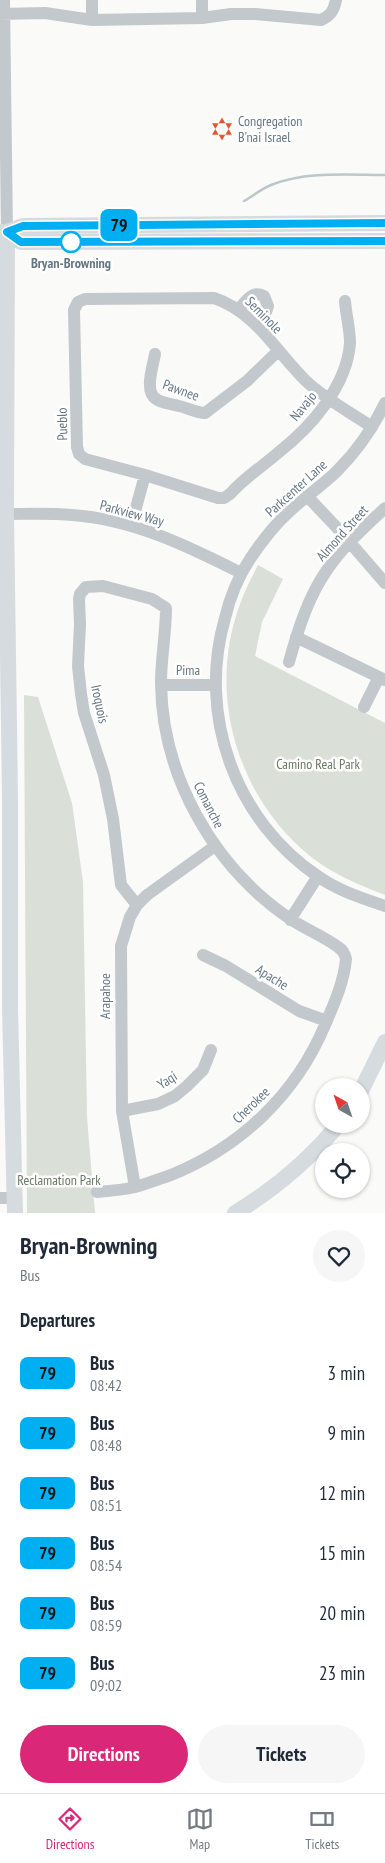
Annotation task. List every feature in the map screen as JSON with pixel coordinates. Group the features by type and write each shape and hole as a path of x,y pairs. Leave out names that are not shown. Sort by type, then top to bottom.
{"main road":[{"path":"4,232 23,226 385,223"},
{"path":"4,232 21,242 385,241"},
{"path":"4,232 6,514 5,1008 10,1203"},
{"path":"367,1078 385,1042"},
{"path":"235,1213 289,1176 331,1133"}],"street":[{"path":"4,0 2,14 4,232"},
{"path":"92,0 92,20"},
{"path":"202,0 202,18"},
{"path":"2,14 45,14 92,20 202,18 231,14 255,14 320,20 329,16 336,0"},
{"path":"239,309 253,294 259,293 264,296 268,306 266,312 254,323"},
{"name":"Seminole","path":"78,302 85,299 214,298 229,303 239,309 254,323 306,382 328,399 372,426"},
{"name":"Navajo","path":"224,498 290,444 309,425 328,399 345,365 349,350 350,336 344,301"},
{"name":"Pueblo","path":"78,302 74,310 77,447 79,454 85,459 145,475 218,498 224,498"},
{"name":"Pawnee","path":"155,354 150,388 151,395 158,401 192,409 198,413 206,413 248,381 278,351"},
{"name":"Parkcenter Lane","path":"385,403 360,445 346,462 328,480 290,510 264,539 241,573 220,633 216,685 217,711 223,744 235,777 256,815 273,837 294,858 318,876 351,894 385,906"},
{"path":"131,526 145,475"},
{"path":"307,496 385,583"},
{"name":"Almond Street","path":"289,662 301,619 326,571 350,543 385,508"},
{"name":"Parkview Way","path":"6,514 73,514 131,526 176,542 241,573"},
{"name":"Iroquois","path":"137,905 121,885 113,819 104,774 84,713 78,666 79,599 80,594 86,587 103,586 152,599 166,608"},
{"name":"Comanche","path":"166,608 161,685 167,732 173,760 193,808 215,846 239,876 262,898 290,920 340,948 345,954"},
{"path":"296,637 382,679 364,707"},
{"name":"Pima","path":"161,685 216,685"},
{"name":"Arapahoe","path":"135,1187 122,1111 121,946 130,917 137,905 159,886 215,846"},
{"path":"290,920 318,876"},
{"name":"Cherokee","path":"97,1192 135,1187 186,1169 230,1144 273,1106 294,1081 312,1054 334,1004 345,966 345,954"},
{"name":"Apache","path":"203,955 226,966 299,1011 327,1022"},
{"name":"Yaqi","path":"122,1111 158,1104 176,1096 203,1070 211,1050"}],"green space":[{"name":"Camino Real Park","path":"258,565 283,579 262,622 255,656 385,723 385,895 346,879 311,857 286,833 264,806 248,775 236,743 228,710 226,675 230,641 239,607"},
{"name":"Reclamation Park","path":"24,695 38,697 72,803 83,882 87,1117 95,1213 27,1213"}],"waterway":[{"path":"244,201 271,185 299,178 327,175 385,175"}],"bus line":[{"name":"79","path":"385,223 23,226 7,232 21,242 385,241"}],"place":[{"name":"Congregation B'nai Israel","path":"222,129"},
{"name":"Bryan-Browning","path":"71,242"}]}
